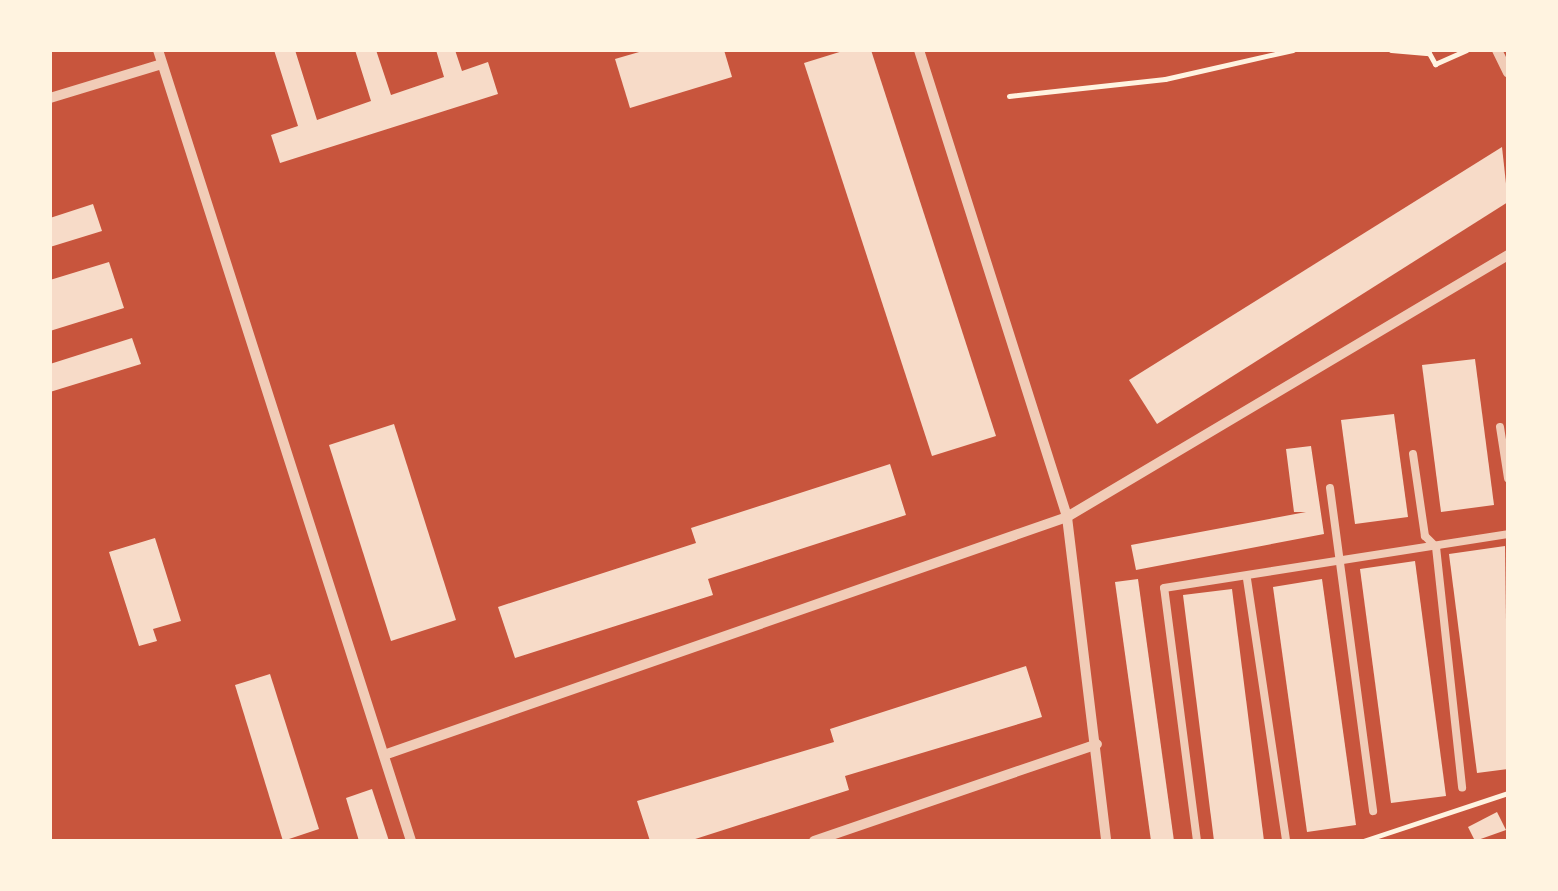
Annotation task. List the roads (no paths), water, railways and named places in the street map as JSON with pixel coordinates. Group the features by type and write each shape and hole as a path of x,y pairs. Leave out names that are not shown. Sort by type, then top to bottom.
{"street":[{"path":"158,50 411,841"},
{"path":"919,50 1067,517 1106,841"},
{"path":"1497,50 1508,73"},
{"path":"50,98 162,64"},
{"path":"384,755 1067,517 1508,255"},
{"path":"814,841 1097,744"}],"lane":[{"path":"1500,427 1508,478"},
{"path":"1413,454 1426,536 1436,547 1462,788"},
{"path":"1330,488 1372,811"},
{"path":"1197,841 1164,588 1248,579 1508,534"},
{"path":"1248,579 1286,839"}]}
